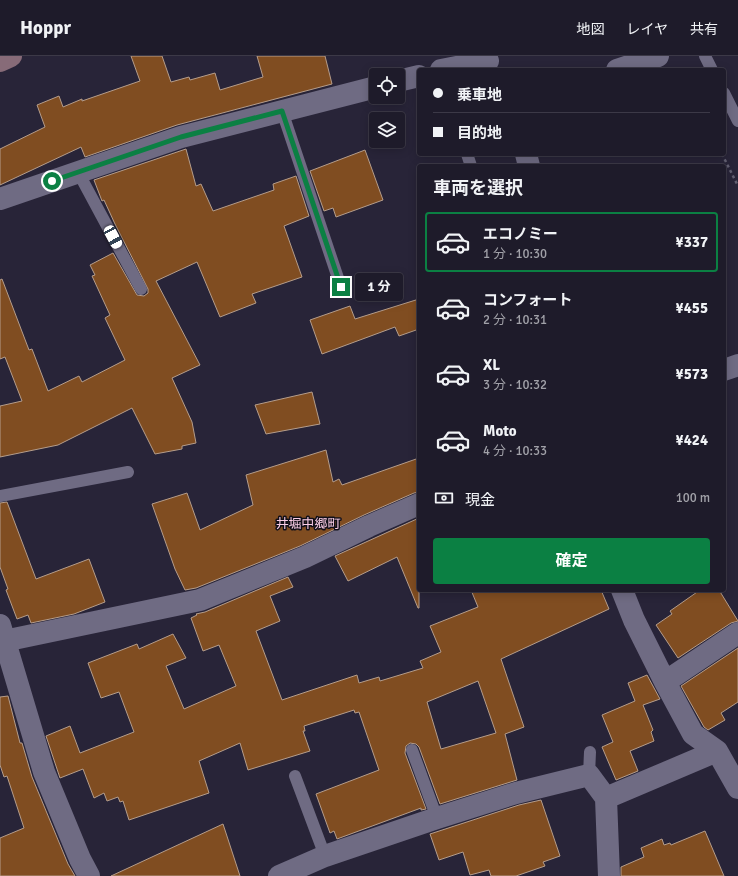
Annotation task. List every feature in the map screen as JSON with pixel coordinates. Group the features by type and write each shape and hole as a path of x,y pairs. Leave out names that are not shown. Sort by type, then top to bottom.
{"street":[{"path":"0,61 11,56"},
{"path":"623,68 658,56"},
{"path":"453,68 490,62"},
{"path":"405,79 417,76"},
{"path":"0,199 181,137 369,89"},
{"path":"726,369 738,365"},
{"path":"89,876 80,859 44,772 2,633 200,600 305,557 417,505"},
{"path":"623,592 634,620 693,734 717,751 738,788"},
{"path":"665,682 738,633"},
{"path":"606,798 717,751"},
{"path":"279,876 324,856 437,818 516,793 589,775 606,798 609,876"}],"lane":[{"path":"705,56 711,68"},
{"path":"726,97 738,121"},
{"path":"282,111 341,287"},
{"path":"78,172 140,289"},
{"path":"0,496 128,472"},
{"path":"412,750 437,818"},
{"path":"589,775 590,752"},
{"path":"295,776 324,856"}],"path":[{"path":"723,156 738,186"}],"building":[{"path":"131,56 162,56 171,82 189,77 190,80 215,73 220,90 263,77 257,56 325,56 332,84 177,125 85,157 81,147 0,185 0,149 45,127 37,105 59,96 63,107 82,99 82,101 140,81"},
{"path":"186,149 196,186 201,184 213,211 274,190 273,184 296,176 309,216 284,226 302,277 252,294 256,303 220,317 197,262 156,281 200,365 172,378 192,422 196,443 182,446 182,449 155,454 132,408 58,445 0,457 0,406 22,401 5,357 0,359 0,280 2,279 29,350 32,349 48,391 79,376 82,382 125,360 105,318 110,315 92,276 95,275 90,265 113,253 137,295 144,296 148,293 148,289 104,200 102,201 94,180"},
{"path":"365,150 383,200 336,217 333,208 324,211 310,171"},
{"path":"417,300 417,330 399,336 395,327 322,354 310,320 350,306 355,319"},
{"path":"312,392 320,424 266,434 255,405"},
{"path":"326,450 333,482 339,479 342,485 417,459 417,492 364,515 300,546 196,588 185,590 175,569 152,504 187,493 200,530 253,505 246,475"},
{"path":"7,502 36,579 89,559 105,602 74,614 31,623 28,615 17,619 6,590 8,589 0,567 0,503"},
{"path":"417,519 417,592 419,592 419,608 397,557 348,581 335,556"},
{"path":"288,577 293,587 270,596 280,621 256,631 282,700 357,675 359,683 379,677 380,681 423,668 420,661 441,652 430,626 478,607 472,592 602,592 609,609 501,659 524,727 505,734 517,780 440,804 419,747 416,744 410,743 406,746 405,753 426,809 421,810 421,808 337,839 334,831 330,833 316,794 379,770 359,712 355,713 354,710 304,726 305,731 303,731 310,751 248,770 240,743 199,761 209,793 129,820 123,801 120,802 118,797 107,801 104,793 94,798 83,769 60,778 46,736 70,726 80,753 134,732 119,692 101,698 88,663 137,644 139,649 173,634 186,658 166,666 184,709 236,686 219,645 203,651 191,618 197,615 196,614 205,612","holes":["478,681 496,733 441,749 427,702"]},
{"path":"697,592 720,592 738,621 731,623 678,658 656,625 672,614 670,611"},
{"path":"738,648 738,702 721,713 725,720 708,730 704,727 681,686"},
{"path":"647,675 660,699 643,705 653,730 651,732 654,741 630,751 638,771 616,780 602,747 613,742 602,715 635,701 628,683"},
{"path":"8,696 20,743 22,743 32,777 68,864 75,876 0,876 0,838 24,828 7,776 4,777 0,765 0,697"},
{"path":"541,800 560,856 543,862 545,866 516,876 491,876 489,870 470,875 463,852 439,860 430,834 519,805"},
{"path":"223,824 240,876 111,876"},
{"path":"705,831 724,876 621,876 621,867 644,857 641,848 662,839 664,845 670,843 671,845"}],"district":[{"name":"井堀中郷町","path":"308,523"}],"route":[{"path":"52,181 181,137 282,111 341,287"}]}
